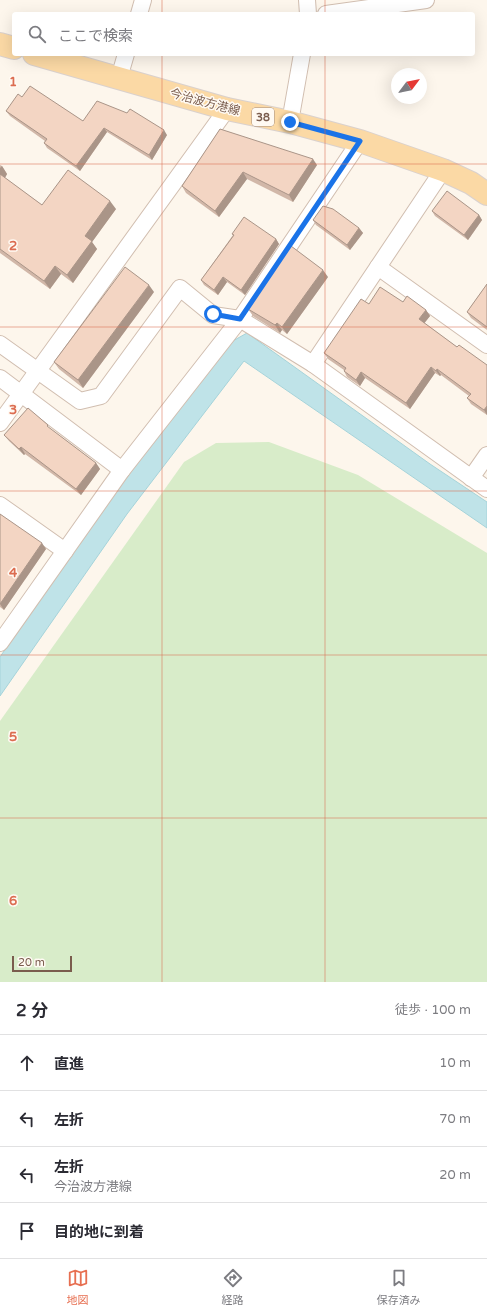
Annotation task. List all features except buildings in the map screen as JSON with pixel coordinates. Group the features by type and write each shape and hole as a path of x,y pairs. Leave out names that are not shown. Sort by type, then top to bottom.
{"main road":[{"path":"0,44 12,47"},
{"name":"今治波方港線","path":"41,56 226,109 290,122 360,141 443,170 471,183 487,194"}],"street":[{"path":"140,12 143,0"},
{"path":"307,0 308,12"},
{"path":"340,12 426,0"},
{"path":"119,78 125,56"},
{"path":"290,122 302,56"},
{"path":"0,423 226,109"},
{"path":"1,638 122,470 240,319 360,141"},
{"path":"313,364 443,170"},
{"path":"378,267 487,344"},
{"path":"0,344 80,401 101,396 180,288 213,314 240,319 313,364 487,489"},
{"path":"0,378 122,470"},
{"path":"471,478 487,455"},
{"path":"0,505 65,551"}],"green space":[{"path":"269,442 358,475 487,553 487,982 0,982 0,721 184,462 216,443"}],"water":[{"path":"247,333 430,464 487,502 487,528 244,361 127,514 0,696 0,657 74,548 130,472 231,342"}],"route":[{"path":"213,314 240,319 360,141 290,122"}]}
